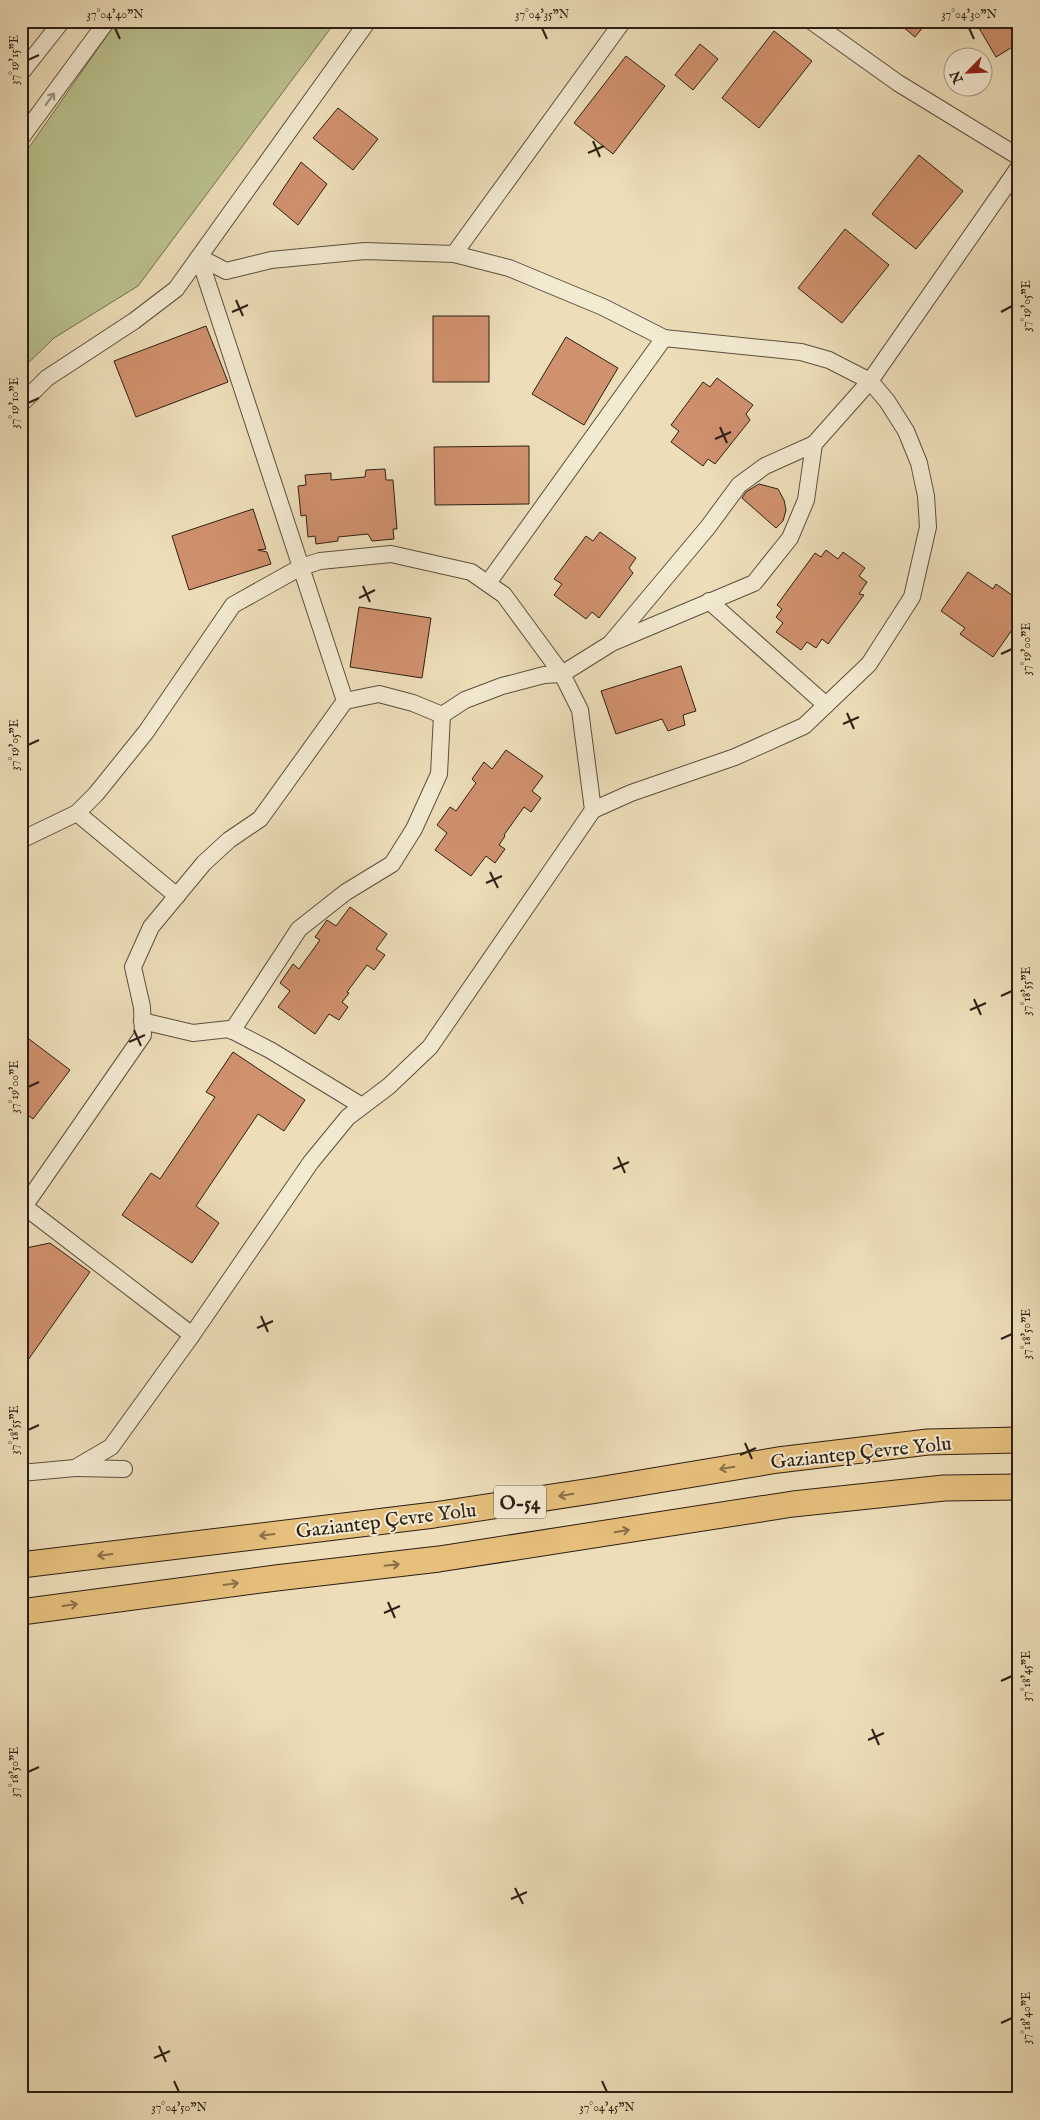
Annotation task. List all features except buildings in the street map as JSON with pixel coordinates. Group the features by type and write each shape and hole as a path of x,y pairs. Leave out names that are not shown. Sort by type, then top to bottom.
{"highway":[{"name":"Gaziantep Çevre Yolu","path":"21,1565 434,1515 778,1460 928,1442 1019,1440"},
{"name":"O-54","path":"21,1612 276,1578 438,1560 793,1504 944,1488 1019,1487"}],"street":[{"path":"21,73 62,21"},
{"path":"21,138 107,21"},
{"path":"21,404 47,378 134,322 176,289 368,21"},
{"path":"454,254 624,21"},
{"path":"811,21 898,82 1019,157"},
{"path":"610,644 708,527 738,484 765,466 814,444 870,381 1019,167"},
{"path":"75,1468 111,1447 192,1335 311,1162 348,1117 389,1086 430,1047 593,810 631,793 735,757 804,726 869,664 912,597 928,527 926,496 916,455 906,431 887,401 870,381 829,360 801,352 664,338 603,307 509,268 454,254 365,251 271,260 226,272 199,257"},
{"path":"199,257 345,701"},
{"path":"488,584 664,338"},
{"path":"442,715 465,700 502,686 544,675 562,674 610,644 754,583 790,538 806,500 814,444"},
{"path":"21,840 77,813 96,794 146,732 233,605 301,568 320,561 391,554 471,572 504,595 562,674 580,710 593,810"},
{"path":"709,601 826,705"},
{"path":"192,1335 22,1207 143,1034 142,1007 134,967 151,928 204,863 223,846 260,819 345,701 380,694 413,703 442,715"},
{"path":"232,1031 299,929 346,892 392,864 414,829 439,774 442,715"},
{"path":"77,813 177,896"},
{"path":"142,1021 193,1034 229,1029 270,1050 362,1106"},
{"path":"21,1473 75,1468 124,1469"}],"green space":[{"path":"117,21 336,21 138,286 54,338 21,370 21,159"}]}
